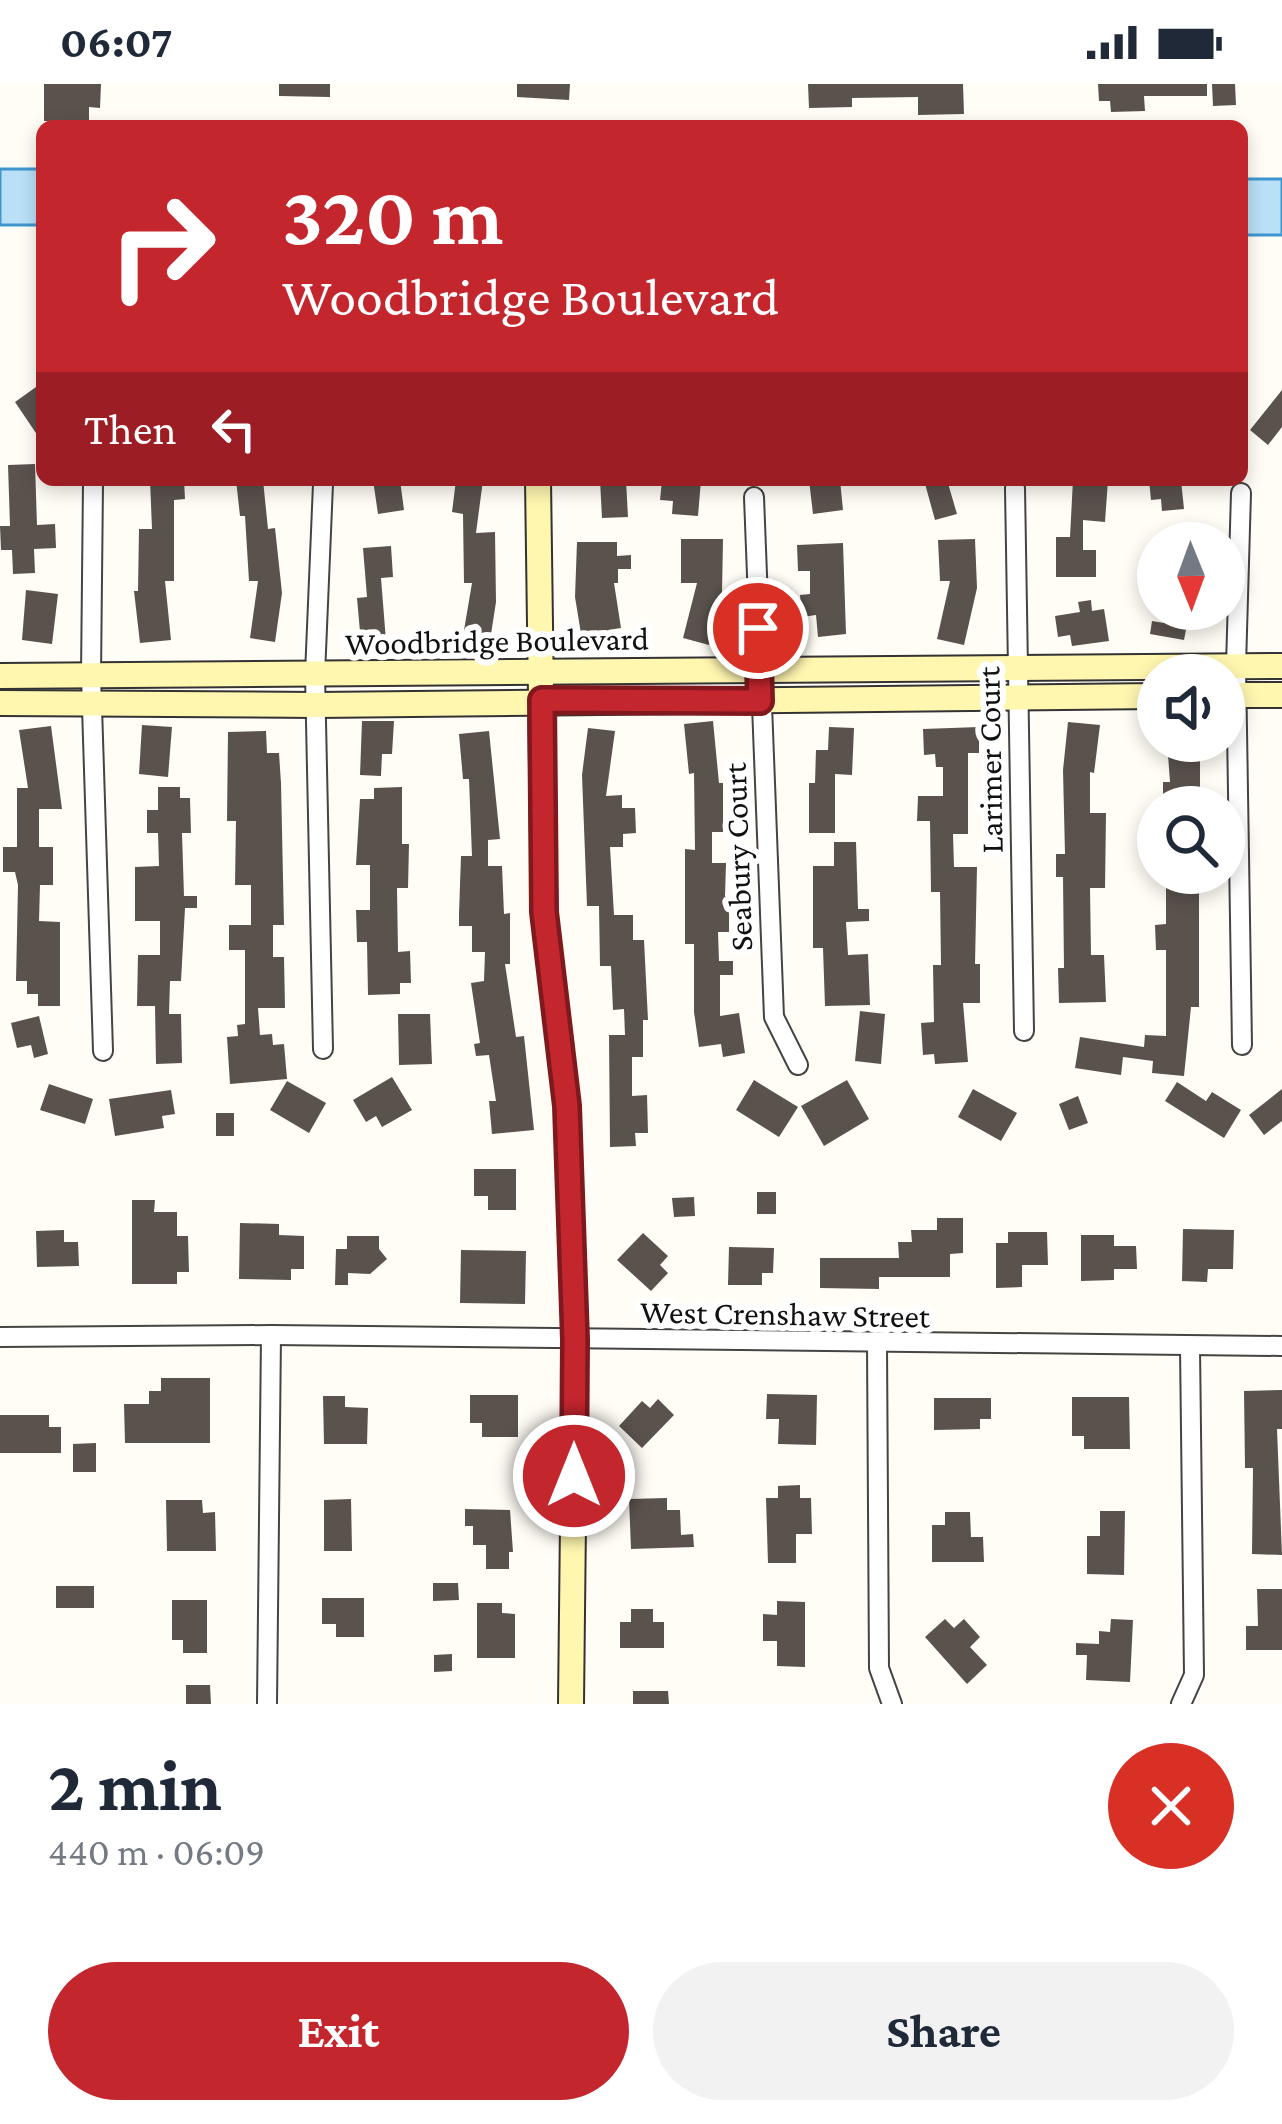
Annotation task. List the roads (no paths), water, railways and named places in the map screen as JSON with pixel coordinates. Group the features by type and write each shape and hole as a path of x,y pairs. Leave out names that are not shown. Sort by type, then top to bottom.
{"street":[{"path":"93,486 92,702 103,1051"},
{"path":"323,486 315,675 323,1049"},
{"path":"538,486 544,912 567,1106 575,1340 571,1704"},
{"name":"Larimer Court","path":"1016,488 1024,1031"},
{"path":"1236,654 1241,493"},
{"name":"Seabury Court","path":"754,497 774,1018 798,1065"},
{"name":"Woodbridge Boulevard","path":"1245,666 1282,666"},
{"name":"Woodbridge Boulevard","path":"0,676 1137,667"},
{"path":"1245,695 1282,695"},
{"name":"Woodbridge Boulevard","path":"0,703 317,705 1137,696"},
{"path":"1232,762 1242,1046"},
{"path":"267,1704 271,1335"},
{"name":"West Crenshaw Street","path":"0,1337 271,1335 1282,1346"},
{"path":"877,1344 879,1668 892,1704"},
{"path":"1181,1704 1194,1675 1190,1348"}],"water":[{"path":"0,169 36,169 36,225 0,225"},
{"path":"1248,179 1282,179 1282,235 1248,235"}]}
